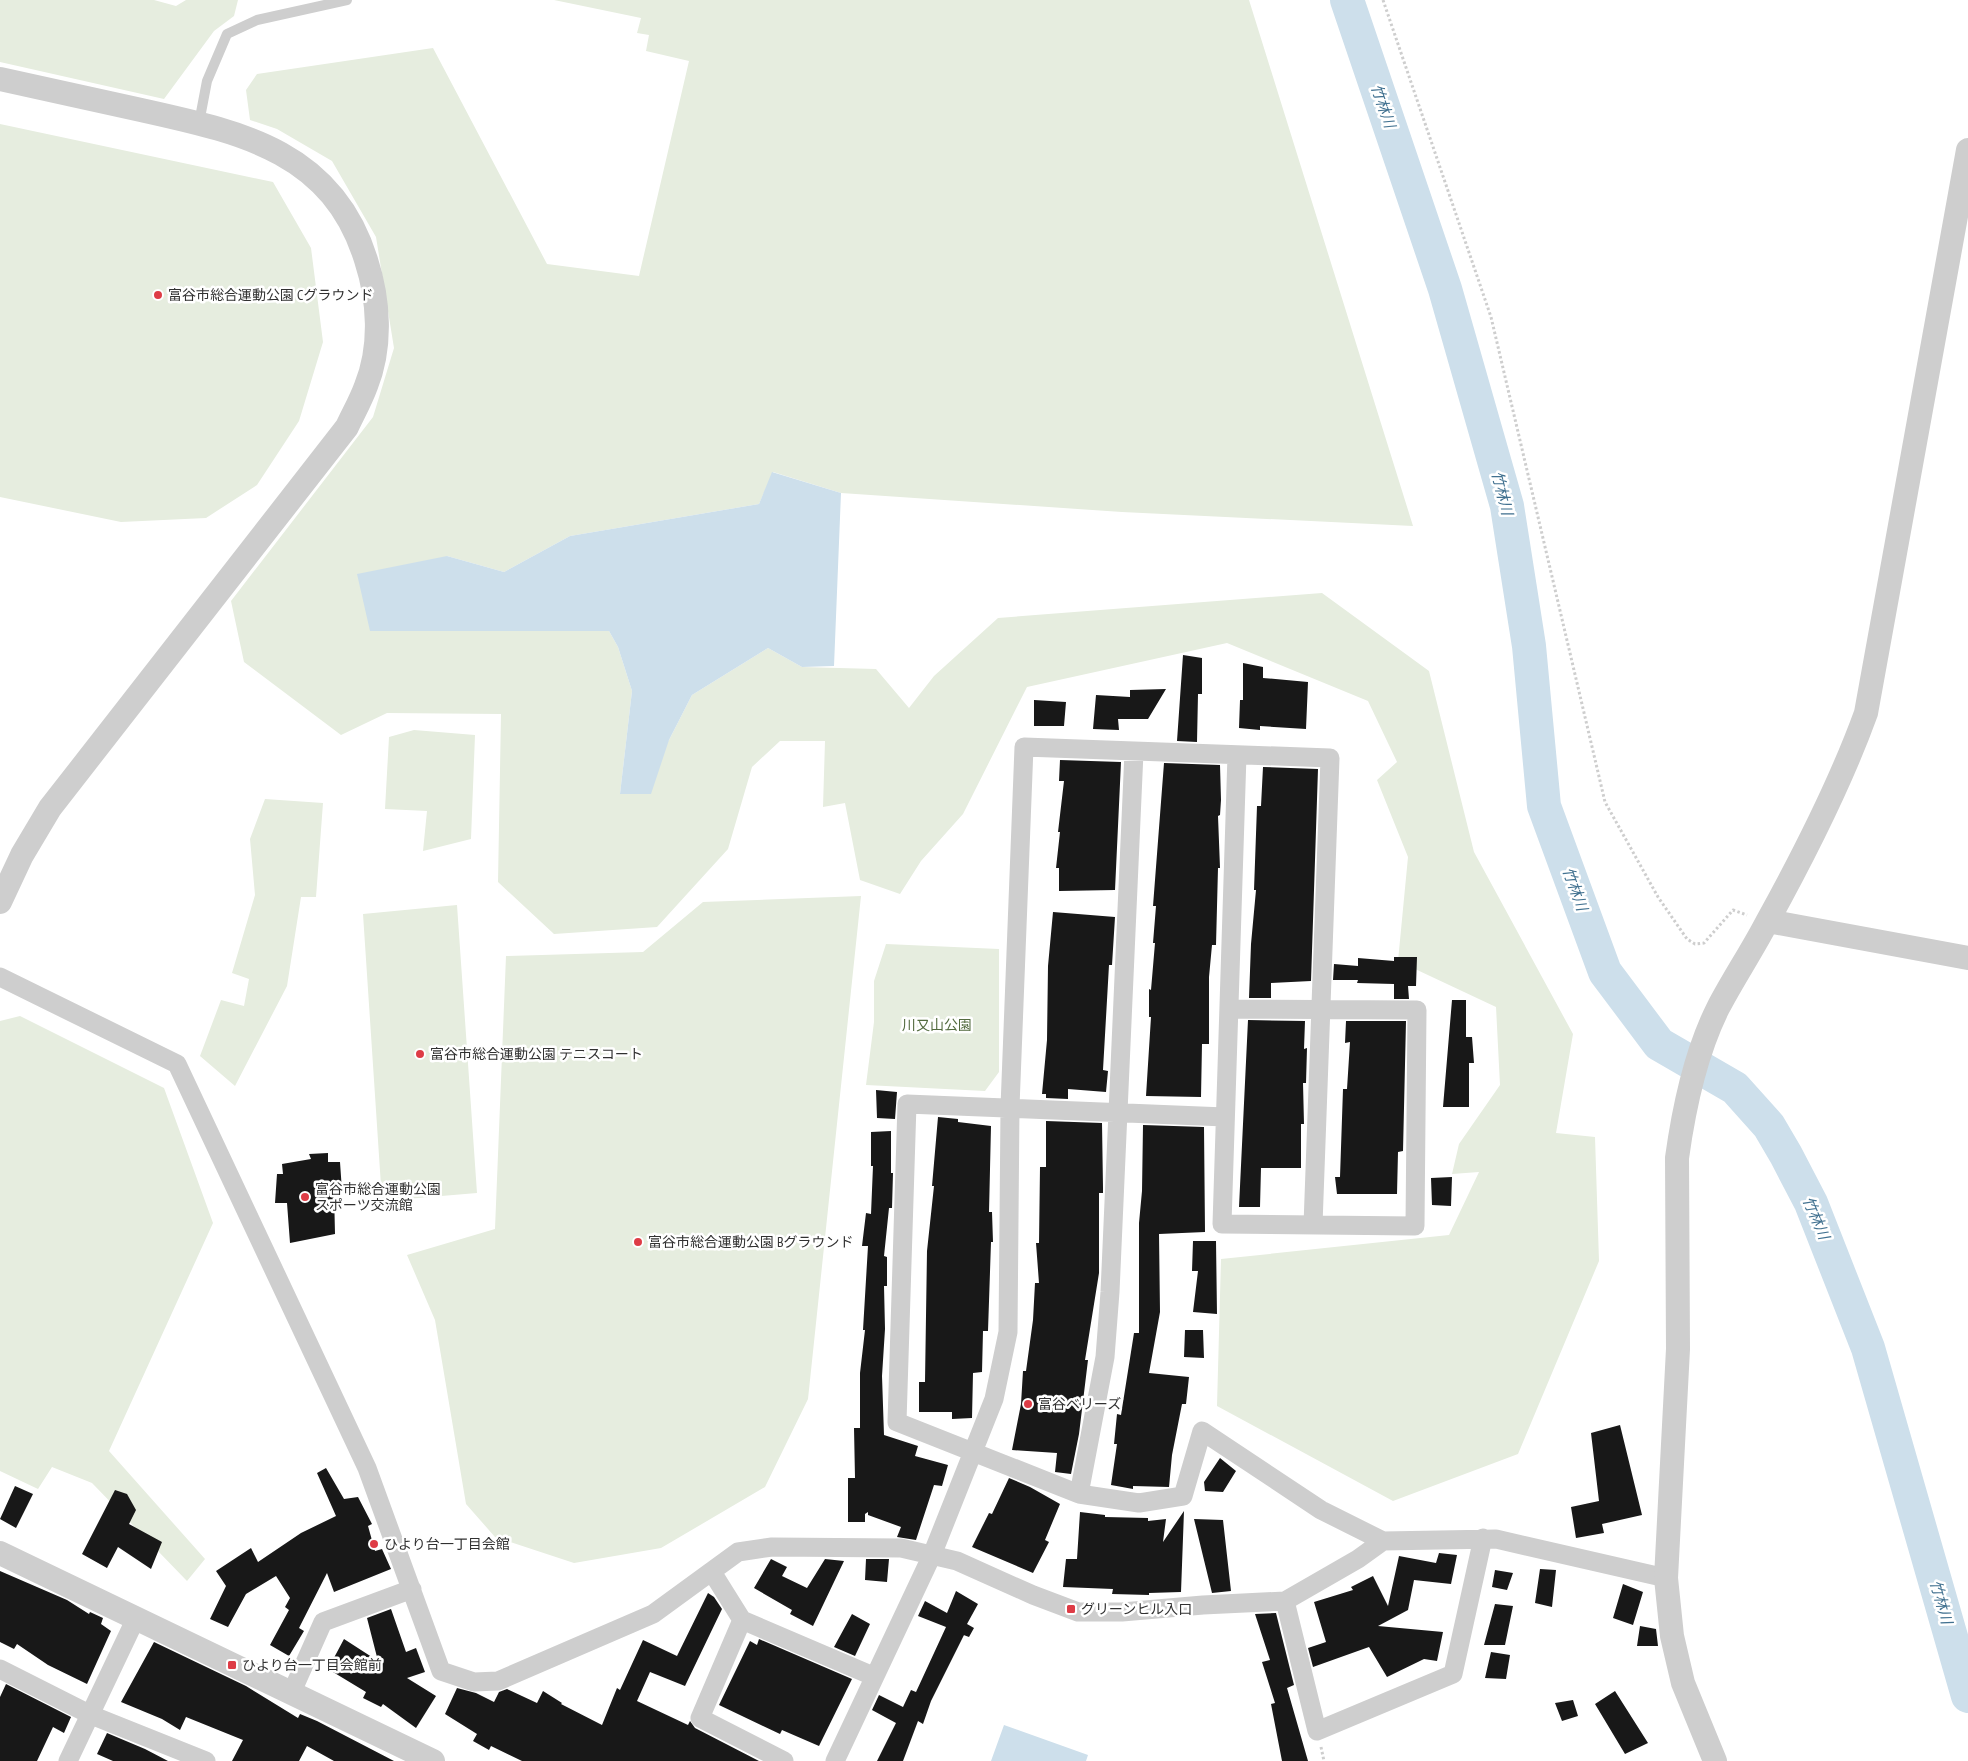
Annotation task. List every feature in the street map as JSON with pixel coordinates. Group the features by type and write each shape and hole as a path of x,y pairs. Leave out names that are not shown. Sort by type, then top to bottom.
{"street":[{"path":"0,79 198,123 258,141 289,157 330,194 347,217 361,242 370,271 377,316 375,352 367,386 347,427 50,808 22,855 0,902"},
{"path":"1715,1761 1684,1683 1672,1636 1666,1578 1678,1349 1678,1158 1690,1087 1706,1037 1718,1009 1768,921 1823,813 1851,754 1866,713 1968,150"},
{"path":"835,1761 873,1676 932,1554 994,1399 1008,1332 1010,1108 1024,747 1330,758 1313,1225"},
{"path":"1079,1494 1105,1357 1110,1292 1134,752"},
{"path":"1229,1009 1417,1010 1415,1226 1222,1224 1237,755"},
{"path":"1768,921 1968,958"},
{"path":"0,977 177,1064 367,1468 441,1671 474,1682 498,1681 653,1614 738,1552 772,1547 901,1548 957,1561 1033,1596 1078,1612 1122,1612 1203,1605 1285,1601 1358,1559 1383,1541"},
{"path":"1225,1117 907,1104 897,1422 1079,1494 1139,1502 1183,1496 1202,1430 1322,1510 1383,1541 1483,1538 1666,1578"},
{"path":"1285,1601 1317,1732 1453,1674 1483,1538"},
{"path":"0,1553 433,1761"},
{"path":"712,1572 742,1620 873,1676"},
{"path":"291,1694 323,1622 412,1589"},
{"path":"68,1761 136,1618"},
{"path":"742,1620 700,1718 784,1761"},
{"path":"0,1669 91,1715 199,1760"}],"lane":[{"path":"198,123 207,82 227,34 257,20 346,0"}],"path":[{"path":"1383,0 1491,317 1606,802 1658,897 1687,939 1695,944 1704,943 1733,910 1768,921"}],"green space":[{"path":"0,0 154,0 176,6 186,0 238,0 234,16 214,31 164,99 0,62"},
{"path":"554,0 1249,0 1413,526 1122,512 841,493 773,472 759,504 570,536 504,572 447,556 370,631 609,631 618,647 632,691 620,794 669,740 692,695 768,648 802,667 876,669 909,708 934,676 998,618 1322,593 1429,671 1474,852 1573,1034 1556,1133 1595,1137 1599,1261 1518,1454 1393,1501 1217,1406 1221,1259 1449,1235 1479,1172 1452,1174 1459,1144 1500,1085 1496,1007 1398,961 1408,857 1377,780 1397,762 1368,701 1227,643 1027,687 963,814 921,861 900,894 860,880 845,803 823,807 825,741 780,741 752,767 728,849 657,927 554,934 498,882 501,714 387,713 341,735 244,662 231,601 373,417 394,348 376,237 332,161 277,129 250,120 246,90 257,74 433,48 547,264 639,276 689,61 646,51 649,35 637,33 641,18"},
{"name":"富谷市総合運動公園 Cグラウンド","path":"0,124 273,182 311,248 323,342 299,421 257,485 206,518 121,522 0,497"},
{"path":"414,730 475,735 471,839 423,851 427,811 385,809 389,737"},
{"path":"265,799 323,803 316,897 301,897 287,986 235,1086 200,1056 221,1000 244,1006 249,979 232,973 255,895 250,839"},
{"name":"富谷市総合運動公園 Bグラウンド","path":"861,896 808,1399 765,1487 661,1548 574,1563 495,1537 466,1504 435,1320 407,1255 495,1229 506,956 643,952 703,902"},
{"name":"富谷市総合運動公園 テニスコート","path":"457,905 477,1193 382,1201 363,914"},
{"name":"川又山公園","path":"886,944 999,949 999,1072 985,1091 866,1085 874,1022 874,981"},
{"path":"20,1016 164,1088 213,1223 109,1451 205,1559 187,1581 92,1483 52,1467 38,1489 0,1471 0,1021"}],"water":[{"path":"772,472 841,493 834,666 802,667 768,648 692,695 669,740 651,794 620,794 632,691 618,647 609,631 370,631 357,574 447,556 504,572 570,536 759,504"},
{"path":"1004,1725 1088,1755 1086,1761 991,1761"}],"building":[{"path":"1183,655 1202,658 1202,694 1198,694 1197,742 1177,741"},
{"path":"1243,663 1263,667 1263,678 1308,682 1306,729 1260,726 1260,730 1239,728 1240,700 1243,700"},
{"path":"1166,689 1148,719 1118,719 1119,730 1093,729 1096,695 1130,697 1130,690"},
{"path":"1034,700 1066,702 1064,726 1034,726"},
{"path":"1060,760 1121,762 1115,890 1059,891 1059,868 1056,868 1064,781 1059,781"},
{"path":"1164,763 1220,765 1221,800 1220,815 1218,816 1220,868 1218,868 1216,945 1212,945 1209,977 1209,1044 1202,1044 1201,1097 1146,1096 1151,1017 1149,1017 1149,989 1151,990 1155,943 1153,943 1156,906 1153,906"},
{"path":"1263,767 1318,769 1311,981 1271,983 1271,998 1249,998 1256,890 1254,890 1257,806 1261,806"},
{"path":"1053,912 1115,917 1112,965 1109,965 1103,1070 1108,1071 1106,1092 1068,1089 1068,1099 1046,1098 1046,1094 1042,1094 1047,1040 1048,966"},
{"path":"1394,957 1417,957 1416,986 1408,986 1409,999 1394,999 1394,984 1357,983 1358,980 1333,980 1334,964 1358,966 1358,958 1394,961"},
{"path":"1452,1000 1466,1000 1466,1037 1472,1037 1474,1063 1469,1063 1469,1107 1443,1107"},
{"path":"1248,1020 1305,1021 1304,1049 1307,1048 1306,1083 1303,1083 1304,1124 1301,1124 1301,1168 1261,1168 1260,1207 1239,1207"},
{"path":"1346,1021 1406,1021 1403,1151 1398,1152 1397,1194 1337,1194 1335,1177 1340,1177 1343,1089 1347,1089 1350,1042 1345,1043"},
{"path":"876,1090 897,1092 895,1119 877,1118"},
{"path":"938,1117 958,1119 958,1122 991,1126 989,1212 992,1212 993,1242 991,1242 988,1331 983,1331 982,1372 973,1373 972,1418 952,1419 952,1412 919,1412 919,1382 925,1382 927,1251 934,1186 932,1186"},
{"path":"1046,1121 1102,1123 1103,1193 1099,1193 1099,1273 1085,1360 1088,1360 1079,1434 1071,1474 1055,1472 1057,1453 1012,1450 1021,1404 1023,1371 1026,1371 1033,1320 1035,1283 1039,1283 1036,1243 1039,1243 1040,1167 1046,1167"},
{"path":"1143,1125 1204,1127 1205,1232 1159,1234 1160,1312 1149,1373 1189,1377 1186,1404 1182,1404 1172,1455 1169,1487 1133,1486 1133,1489 1111,1485 1117,1444 1114,1444 1117,1414 1121,1415 1134,1333 1139,1333 1139,1223 1142,1191"},
{"path":"891,1131 892,1208 889,1208 884,1256 887,1257 887,1286 884,1286 885,1329 882,1376 884,1435 918,1446 915,1456 948,1465 942,1486 934,1485 916,1540 897,1537 901,1527 868,1515 868,1512 865,1514 865,1522 848,1522 848,1478 855,1478 854,1428 860,1428 860,1373 865,1330 863,1330 868,1246 862,1246 866,1213 871,1214 873,1166 871,1166 871,1132"},
{"name":"富谷市総合運動公園 スポーツ交流館","path":"328,1153 328,1162 340,1162 342,1191 334,1191 335,1234 290,1243 287,1203 275,1203 277,1174 283,1174 282,1164 311,1159 309,1154"},
{"path":"1452,1177 1451,1206 1432,1205 1431,1178"},
{"path":"1193,1241 1216,1241 1217,1314 1193,1312 1198,1271 1192,1271"},
{"path":"1185,1330 1203,1330 1204,1358 1184,1357"},
{"path":"1620,1425 1642,1515 1602,1524 1604,1533 1576,1538 1571,1507 1599,1501 1591,1433"},
{"path":"1220,1458 1236,1471 1223,1492 1205,1491 1204,1482"},
{"path":"326,1468 344,1499 358,1497 372,1524 368,1526 375,1551 382,1549 391,1569 334,1592 327,1573 299,1628 304,1631 289,1656 270,1645 289,1610 285,1607 290,1598 276,1576 246,1594 228,1627 210,1619 226,1586 216,1571 251,1548 258,1562 301,1533 336,1516 317,1473"},
{"path":"1009,1478 1030,1487 1060,1504 1045,1540 1049,1542 1033,1573 972,1547 989,1513 992,1514"},
{"path":"15,1486 33,1494 16,1528 0,1519"},
{"path":"115,1490 127,1494 136,1510 129,1524 162,1542 151,1569 118,1547 107,1568 82,1554"},
{"path":"1184,1511 1181,1592 1149,1593 1149,1595 1112,1594 1113,1589 1063,1587 1066,1559 1077,1559 1080,1512 1105,1515 1105,1517 1148,1518 1148,1521 1166,1519 1163,1542"},
{"path":"1194,1519 1223,1520 1231,1591 1212,1593"},
{"path":"1439,1553 1457,1555 1451,1584 1414,1580 1408,1610 1378,1626 1443,1632 1437,1661 1424,1659 1387,1677 1369,1647 1313,1667 1308,1648 1326,1642 1314,1602 1353,1590 1351,1587 1373,1576 1388,1606 1399,1556 1436,1563"},
{"path":"771,1559 787,1567 782,1576 807,1588 825,1559 844,1561 813,1626 790,1614 792,1610 754,1588"},
{"path":"866,1559 889,1559 887,1582 865,1580"},
{"path":"1540,1569 1556,1570 1552,1607 1535,1603"},
{"path":"1495,1570 1513,1573 1507,1590 1492,1587"},
{"path":"0,1571 67,1600 89,1614 90,1612 103,1618 101,1624 111,1631 87,1684 48,1665 17,1644 14,1649 0,1642"},
{"path":"1623,1584 1643,1592 1633,1625 1613,1618"},
{"path":"956,1591 978,1604 967,1624 974,1628 969,1637 964,1635 931,1701 923,1724 918,1721 903,1761 877,1761 896,1723 872,1710 879,1695 903,1707 911,1690 916,1692 946,1627 918,1616 925,1601 947,1613"},
{"path":"708,1593 714,1597 722,1609 685,1686 650,1672 637,1701 688,1725 690,1721 695,1728 759,1761 522,1761 491,1746 489,1750 473,1741 477,1734 445,1714 457,1688 476,1693 494,1702 499,1692 507,1689 537,1703 543,1691 561,1704 602,1725 617,1688 620,1690 643,1640 677,1656"},
{"path":"1495,1604 1513,1606 1505,1645 1484,1645"},
{"path":"391,1609 406,1652 416,1648 425,1672 407,1678 436,1696 416,1728 383,1704 381,1707 363,1698 366,1692 328,1669 344,1639 378,1661 367,1618"},
{"path":"1276,1613 1294,1685 1287,1688 1308,1761 1282,1761 1271,1704 1275,1703 1262,1662 1270,1660 1255,1614"},
{"path":"852,1614 870,1624 855,1656 834,1647"},
{"path":"1640,1626 1656,1629 1658,1646 1637,1646"},
{"path":"759,1639 852,1679 819,1746 782,1730 780,1734 719,1705 750,1641 757,1645"},
{"path":"154,1642 246,1686 298,1718 300,1714 317,1721 394,1761 334,1761 307,1746 299,1761 232,1761 243,1740 186,1717 180,1730 162,1719 121,1702"},
{"path":"1491,1652 1510,1655 1506,1679 1485,1678"},
{"path":"6,1684 71,1717 64,1733 53,1727 37,1761 0,1761 0,1697"},
{"path":"1615,1691 1648,1743 1625,1754 1595,1704"},
{"path":"1573,1700 1578,1716 1562,1721 1555,1703"},
{"path":"107,1733 168,1761 113,1761 97,1754"}],"waterway":[{"name":"竹林川","path":"1347,0 1445,289 1507,506 1529,646 1544,806 1605,972 1659,1044 1735,1088 1769,1126 1811,1203 1868,1348 1968,1696"}],"place":[{"name":"富谷市総合運動公園 Cグラウンド","path":"158,295"},
{"name":"富谷市総合運動公園 テニスコート","path":"420,1054"},
{"name":"富谷市総合運動公園 スポーツ交流館","path":"305,1197"},
{"name":"富谷市総合運動公園 Bグラウンド","path":"638,1242"},
{"name":"富谷ベリーズ","path":"1028,1404"},
{"name":"ひより台一丁目会館","path":"374,1544"},
{"name":"グリーンヒル入口","path":"1071,1609"},
{"name":"ひより台一丁目会館前","path":"232,1665"}]}
